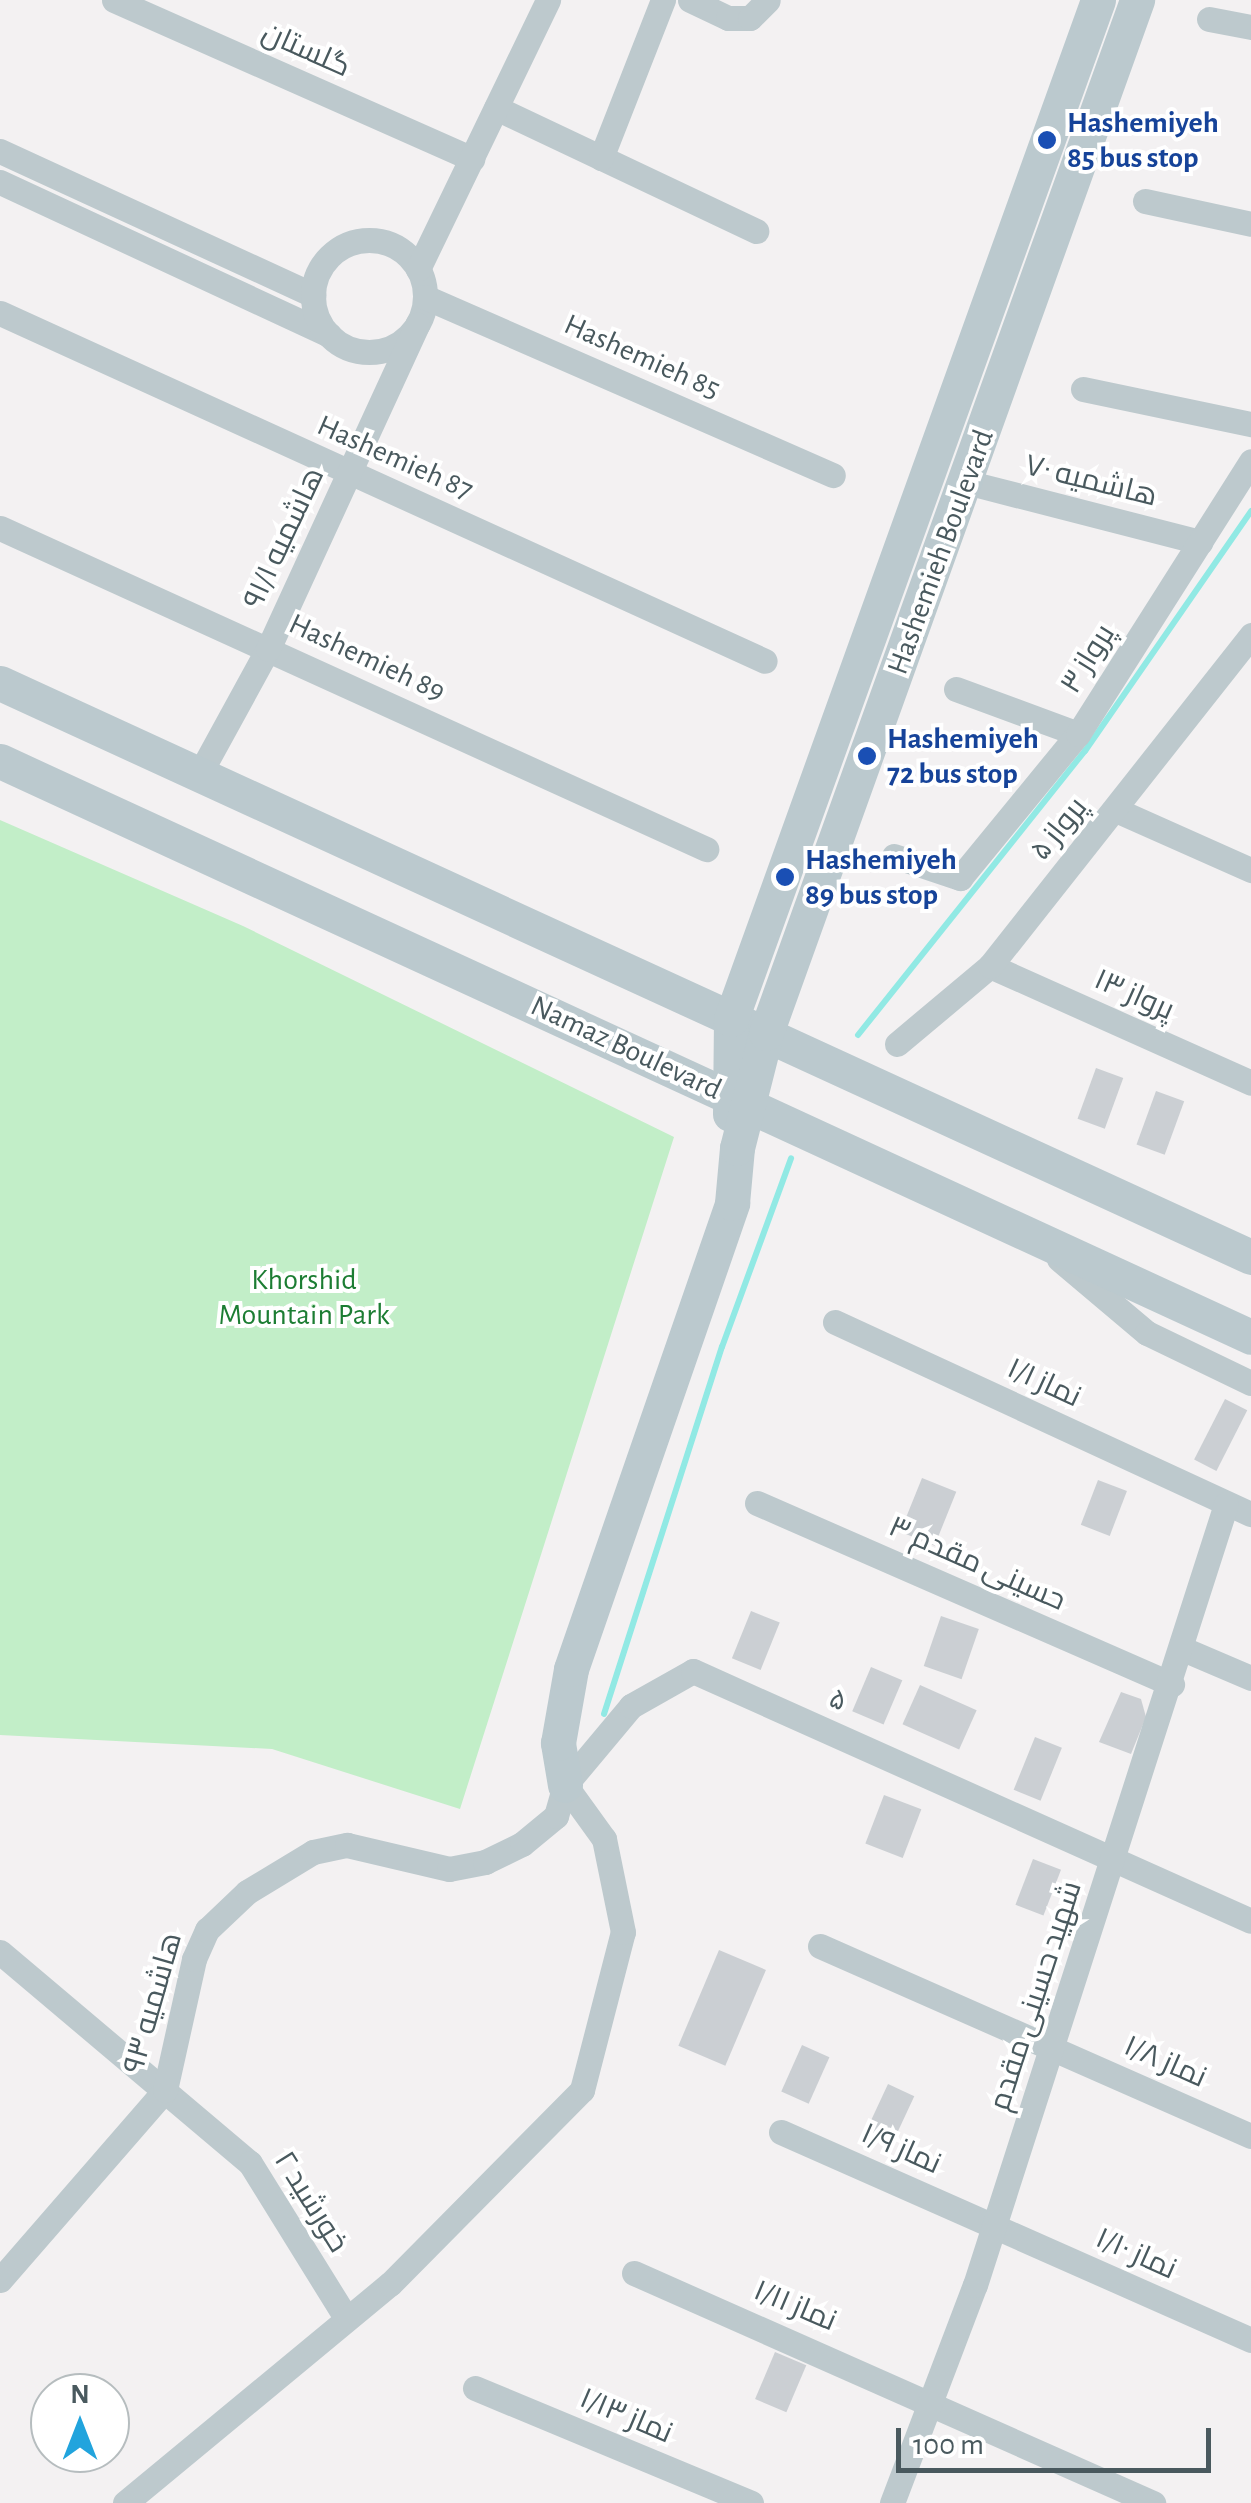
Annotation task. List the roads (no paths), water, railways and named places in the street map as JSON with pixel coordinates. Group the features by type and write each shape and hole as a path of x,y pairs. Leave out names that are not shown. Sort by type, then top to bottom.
{"main road":[{"name":"Hashemieh Boulevard","path":"737,1099 731,1019 1098,0"},
{"name":"Hashemieh Boulevard","path":"737,1099 766,1033 1138,0"},
{"path":"0,682 1251,1257"},
{"name":"Namaz Boulevard","path":"0,761 1251,1337"},
{"path":"565,1785 558,1743 572,1669 732,1203 737,1099"}],"street":[{"name":"گلستان","path":"114,0 472,158"},
{"path":"418,269 548,0"},
{"path":"601,158 663,0"},
{"path":"690,0 728,18 750,18 768,0"},
{"path":"1209,18 1251,26"},
{"path":"496,108 756,231"},
{"path":"0,151 313,296"},
{"path":"0,182 329,335 368,352 396,345 418,325 425,297 418,269 385,242 356,242 321,268 313,296 329,335"},
{"path":"1144,201 1251,224"},
{"name":"Hashemieh 85","path":"425,297 833,476"},
{"name":"Hashemieh 87","path":"0,313 765,661"},
{"name":"هاشمیه ۹۱/۱","path":"200,773 268,649 418,325"},
{"path":"1083,389 1251,424"},
{"name":"پرواز ۳","path":"894,856 960,878 1078,734 1251,461"},
{"name":"هاشمیه ۷۰","path":"966,482 1200,542"},
{"name":"Hashemieh 89","path":"0,528 706,849"},
{"name":"پرواز ۵","path":"897,1044 990,966 1242,663 1251,635"},
{"path":"956,688 1078,734"},
{"path":"1116,810 1251,870"},
{"name":"پرواز ۱۳","path":"990,966 1251,1082"},
{"path":"1040,1242 1146,1332 1251,1383"},
{"name":"نماز ۱/۱","path":"835,1322 1251,1514"},
{"name":"حسینی مقدم ۳","path":"757,1503 1172,1684"},
{"name":"شهید حسینی مقدم","path":"892,2503 994,2226 1184,1650 1226,1504"},
{"path":"1184,1650 1251,1678"},
{"name":"۵","path":"565,1785 632,1706 693,1672 1115,1858"},
{"path":"125,2503 346,2318 496,2183 582,2090 623,1932 604,1838 565,1785"},
{"name":"هاشمیه ۹۳","path":"0,2280 165,2090 194,1960 208,1930 247,1892 313,1852 347,1844 449,1868 484,1862 556,1816 565,1785"},
{"path":"1115,1858 1251,1921"},
{"name":"نماز ۱/۸","path":"820,1946 1251,2136"},
{"name":"خورشید ۲","path":"0,1952 250,2163 346,2318"},
{"name":"نماز ۱/۹","path":"781,2132 994,2226"},
{"name":"نماز ۱/۱۰","path":"994,2226 1251,2340"},
{"name":"نماز ۱/۱۱","path":"634,2273 931,2400 1153,2503"},
{"name":"نماز ۱/۱۳","path":"475,2388 751,2503"}],"waterway":[{"path":"858,1035 1085,751 1251,511"},
{"path":"604,1714 722,1347 791,1158"}],"place":[{"name":"Hashemiyeh 85 bus stop","path":"1047,140"},
{"name":"Hashemiyeh 72 bus stop","path":"867,756"},
{"name":"Hashemiyeh 89 bus stop","path":"785,877"}],"park label":[{"name":"Khorshid Mountain Park","path":"304,1297"}]}
